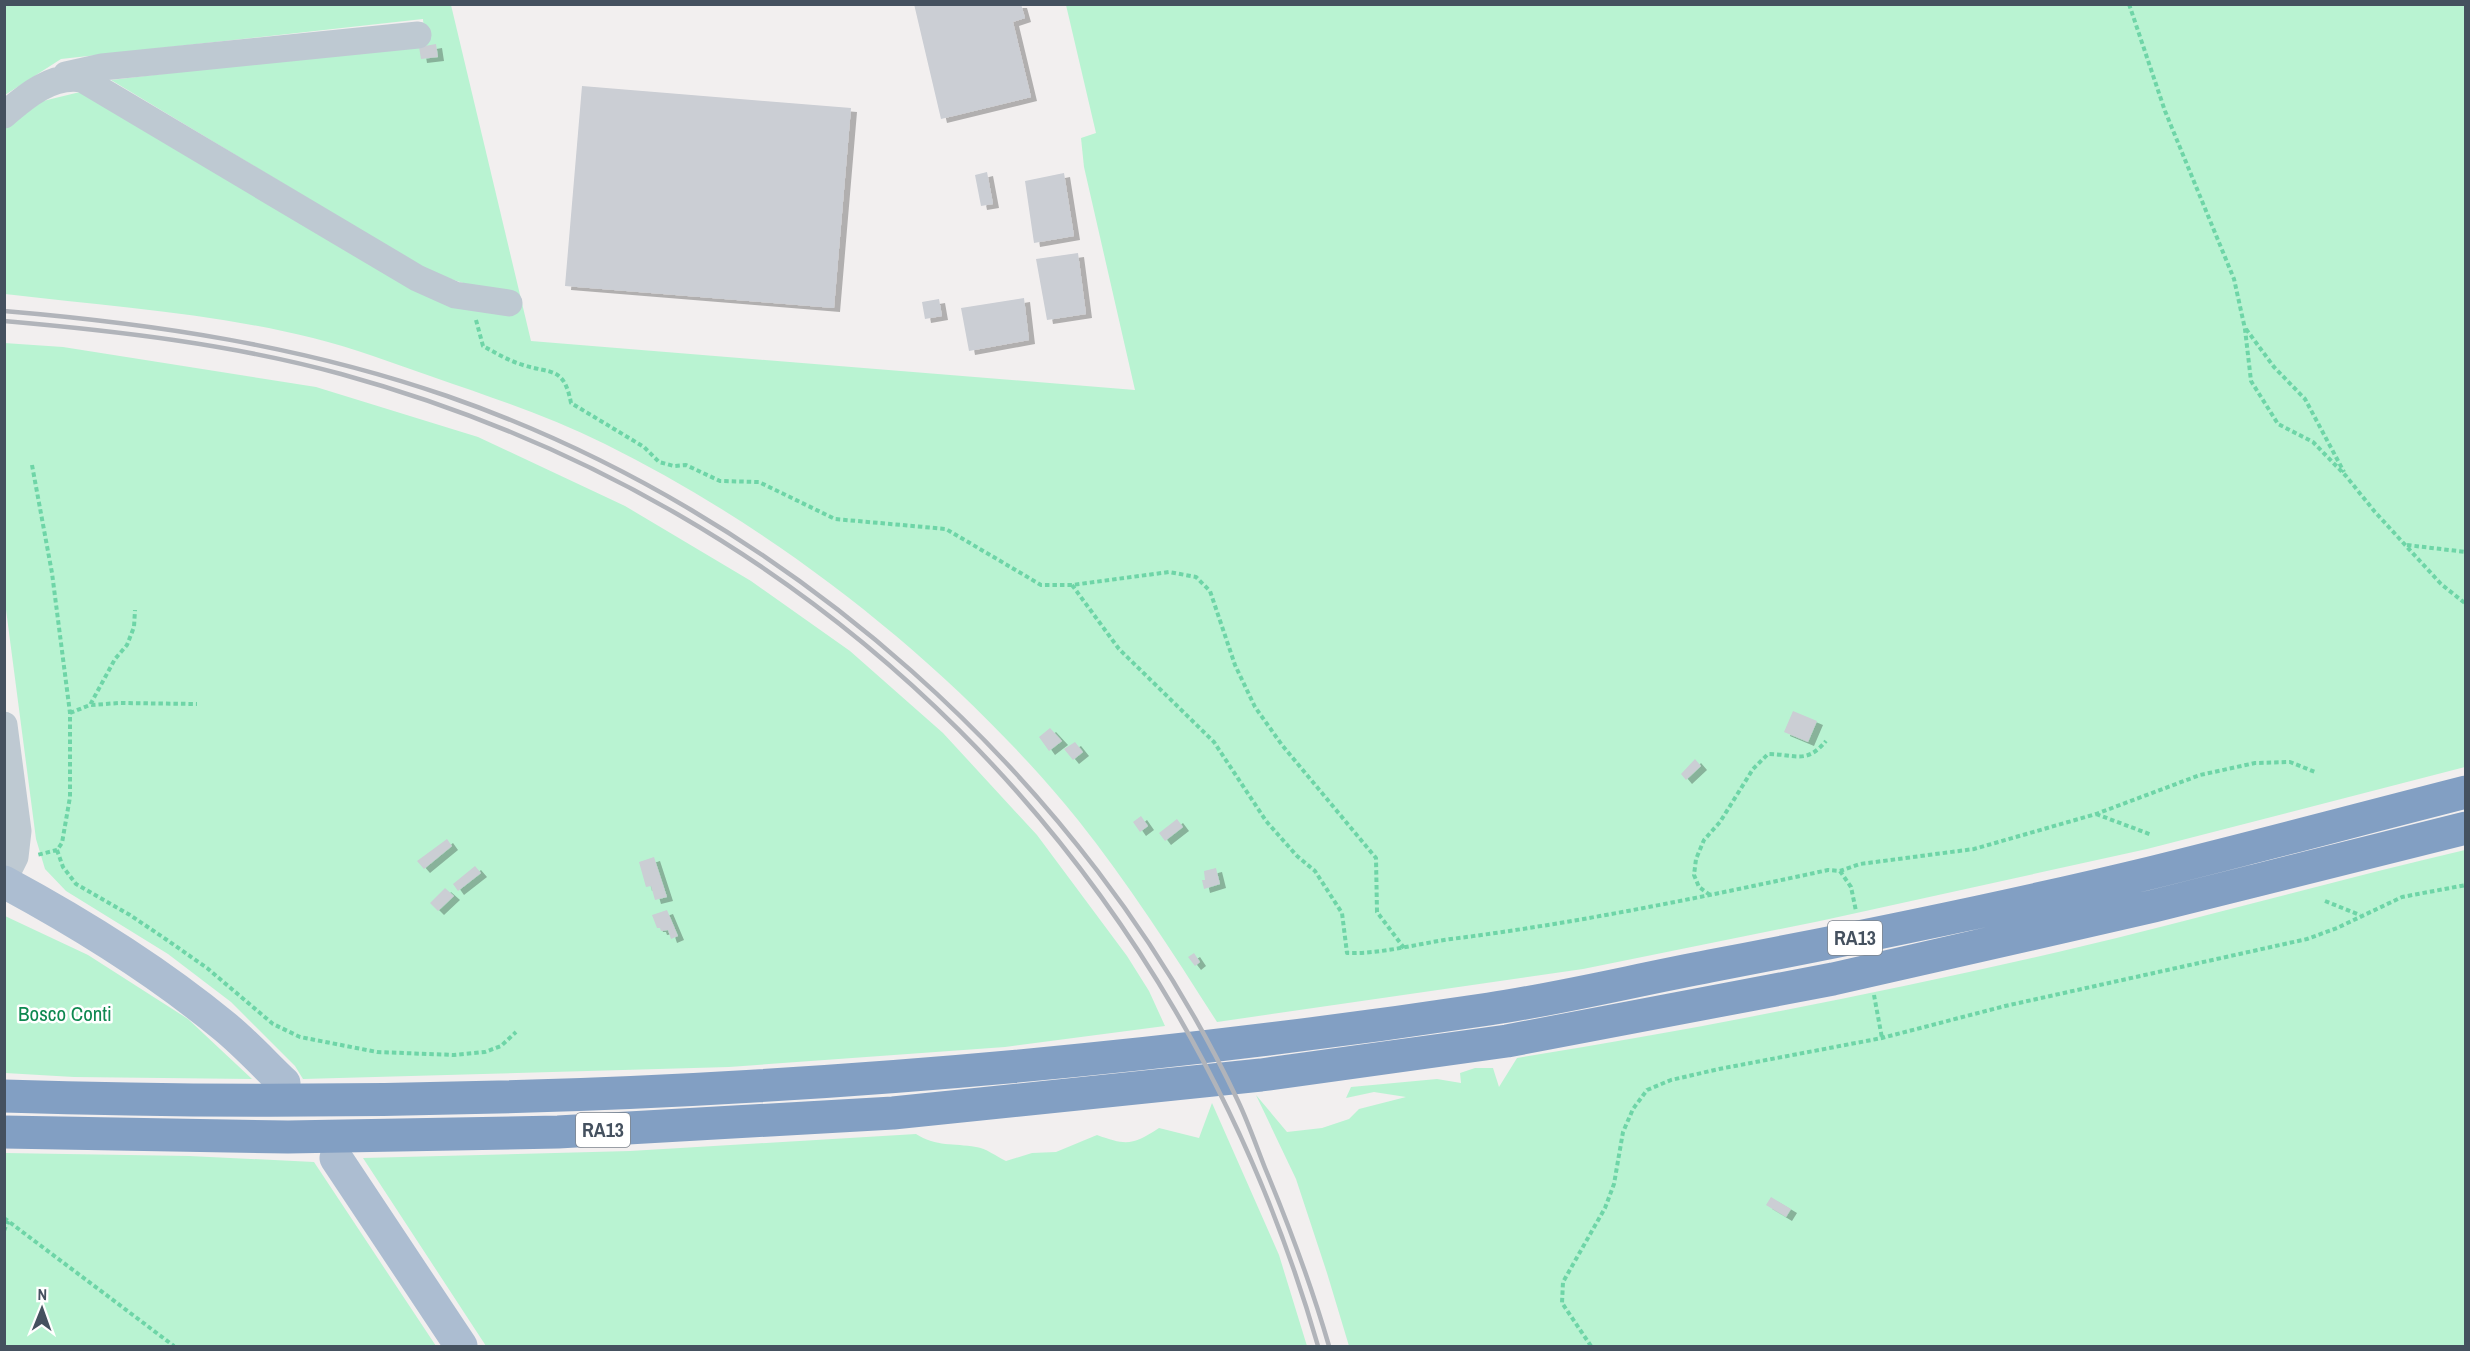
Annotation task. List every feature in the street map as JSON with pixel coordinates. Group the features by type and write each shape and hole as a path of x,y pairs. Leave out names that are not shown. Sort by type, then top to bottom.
{"highway":[{"name":"RA13","path":"4,1096 280,1101 553,1096 714,1090 877,1079 1236,1043 1494,1008 1836,942 2146,874 2466,792"},
{"name":"RA13","path":"4,1132 288,1137 558,1132 893,1113 1261,1075 1507,1041 1833,979 2154,906 2466,828"}],"main road":[{"path":"8,873 166,981 226,1027 284,1083"},
{"path":"336,1158 461,1347"}],"street":[{"path":"4,115 30,95 71,72 418,35"},
{"path":"57,80 82,79 387,262 433,286 470,299 509,303"},
{"path":"4,725 18,831 8,873"}],"path":[{"path":"2129,4 2165,111 2234,279 2246,329 2251,381 2278,424 2313,442 2441,584 2466,604"},
{"path":"470,299 483,346 523,365 549,370 561,378 568,388 571,403 644,447 658,462 674,466 686,465 720,481 759,482 836,519 946,529 1041,585 1072,585 1169,572 1196,577 1210,591 1235,665 1254,707 1282,745 1376,858 1377,912 1404,948"},
{"path":"2246,329 2274,367 2306,399 2346,476"},
{"path":"8,873 57,850 63,843 70,797 70,713 52,573 32,465"},
{"path":"2406,544 2466,552"},
{"path":"1072,585 1119,649 1214,742 1266,821 1297,856 1315,871 1342,913 1347,953 1404,948 1514,931 1710,896 1828,870 1840,872 1860,864 1974,849 2096,814 2200,775 2255,763 2290,762 2315,772"},
{"path":"90,705 116,659 127,645 134,627 135,610"},
{"path":"70,713 90,705 119,703 198,705"},
{"path":"1710,896 1699,887 1694,875 1696,859 1704,840 1720,822 1754,769 1768,754 1800,758 1816,753 1826,741"},
{"path":"2096,814 2152,835"},
{"path":"57,850 63,867 76,884 130,915 167,940 207,968 273,1024 300,1037 378,1052 454,1055 485,1052 501,1046 516,1032"},
{"path":"1840,872 1851,887 1856,911"},
{"path":"1591,1347 1562,1303 1563,1282 1605,1208 1614,1184 1623,1132 1633,1109 1647,1090 1671,1080 1719,1069 1882,1038 2005,1006 2307,939 2337,928 2402,897 2466,885"},
{"path":"2325,901 2361,915"},
{"path":"1873,993 1882,1038"},
{"path":"4,1231 6,1220 174,1347"}],"green space":[{"path":"5,5 451,5 531,341 1135,390 1084,167 1081,138 1096,133 1066,5 2465,5 2465,767 2147,849 1820,921 1583,969 1217,1022 1150,919 1097,844 1030,764 977,709 921,657 800,561 736,518 671,479 584,434 542,416 358,351 275,329 237,322 5,294 5,128 43,101 80,92 387,274 485,290 432,273 111,80 425,43 423,19 61,59 5,95"},
{"path":"4,343 63,347 316,387 478,437 625,506 751,581 850,651 943,733 1037,835 1127,956 1149,991 1165,1026 1005,1047 729,1067 303,1079 295,1066 231,1002 168,954 66,891 45,869 36,839 5,602"},
{"path":"2465,850 2465,1346 1349,1346 1296,1179 1256,1095 1287,1132 1322,1128 1349,1119 1359,1109 1406,1097 1374,1092 1346,1098 1351,1087 1437,1079 1461,1083 1460,1073 1475,1068 1493,1068 1499,1087 1517,1058 1721,1023 1991,967 2109,940"},
{"name":"Bosco Conti","path":"5,916 88,955 188,1019 252,1079 74,1077 5,1073"},
{"path":"1212,1103 1279,1255 1307,1346 486,1346 363,1158 630,1151 916,1134 938,1143 980,1148 1006,1161 1032,1153 1056,1152 1097,1135 1116,1141 1130,1142 1143,1138 1159,1128 1199,1138"},
{"path":"5,1153 189,1156 314,1162 436,1346 5,1346"}],"building":[{"path":"914,4 1021,4 1025,18 1013,22 1031,97 941,119"},
{"path":"436,44 438,57 421,59 419,47"},
{"path":"582,86 851,108 834,308 565,286"},
{"path":"987,172 993,204 981,206 975,175"},
{"path":"1064,173 1074,236 1034,243 1025,181"},
{"path":"1078,253 1086,314 1047,320 1036,259"},
{"path":"1024,298 1029,340 969,351 961,308"},
{"path":"939,299 942,316 925,319 922,302"},
{"path":"1793,711 1817,721 1808,742 1784,732"},
{"path":"1050,728 1062,741 1049,751 1039,737"},
{"path":"1075,742 1083,752 1073,760 1064,749"},
{"path":"1695,759 1701,766 1686,780 1681,774"},
{"path":"1141,816 1148,826 1140,832 1133,822"},
{"path":"1177,819 1183,827 1165,841 1159,833"},
{"path":"447,839 452,846 424,869 417,861"},
{"path":"654,857 667,897 655,900 651,886 646,887 639,862"},
{"path":"475,866 481,873 458,891 453,884"},
{"path":"1216,868 1220,884 1204,889 1202,880 1205,880 1204,871"},
{"path":"445,888 454,896 438,911 430,903"},
{"path":"667,910 678,936 671,939 668,930 661,931 657,928 652,915"},
{"path":"1194,953 1200,962 1195,966 1188,957"},
{"path":"1771,1197 1791,1209 1786,1217 1766,1205"}],"railway":[{"path":"4,311 173,330 228,340 338,363 447,396 571,447 691,510 805,585 912,671 1009,766 1097,871 1174,982 1249,1125 1315,1300 1329,1346"},
{"path":"4,321 174,340 258,354 341,374 516,434 678,514 826,613 959,730 1076,863 1175,1010 1256,1172 1318,1346"}]}
